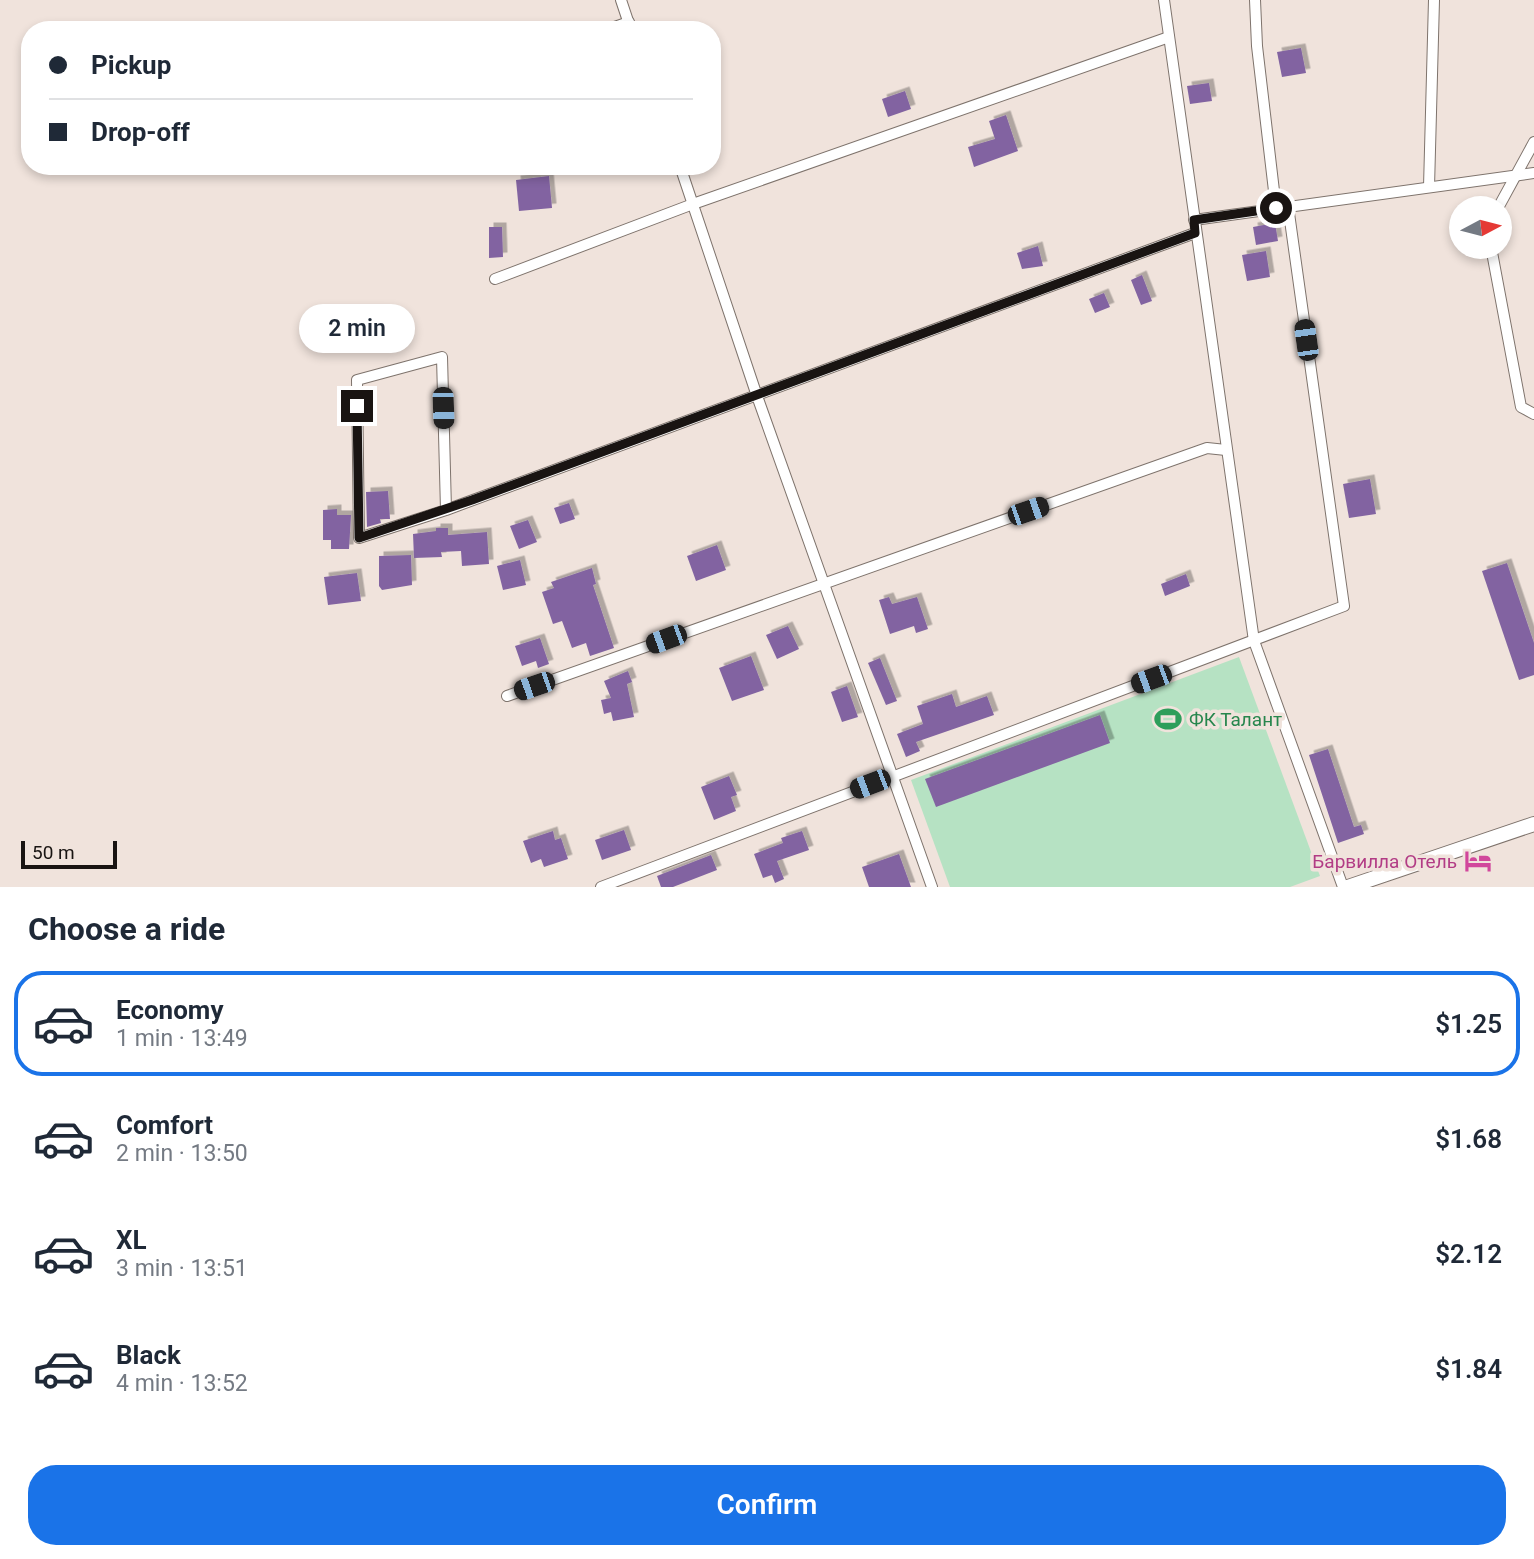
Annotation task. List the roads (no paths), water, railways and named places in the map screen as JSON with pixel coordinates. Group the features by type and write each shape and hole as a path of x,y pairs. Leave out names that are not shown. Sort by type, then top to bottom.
{"main road":[{"path":"1345,887 1370,883 1534,824"}],"street":[{"path":"621,0 628,21"},
{"path":"1164,0 1254,641 1345,887"},
{"path":"601,887 1344,606 1256,47 1255,0"},
{"path":"1429,187 1434,0"},
{"path":"495,279 693,204 1169,37"},
{"path":"1504,196 1534,142"},
{"path":"1194,220 1534,173"},
{"path":"683,175 757,396 895,774 932,887"},
{"path":"446,510 442,357 356,380 359,538 446,510 1195,233"},
{"path":"1493,259 1521,407 1534,414"},
{"path":"508,695 1207,448 1226,450"}],"place":[{"name":"ФК Талант","path":"1168,719"},
{"name":"Барвилла Отель","path":"1478,861"}]}
